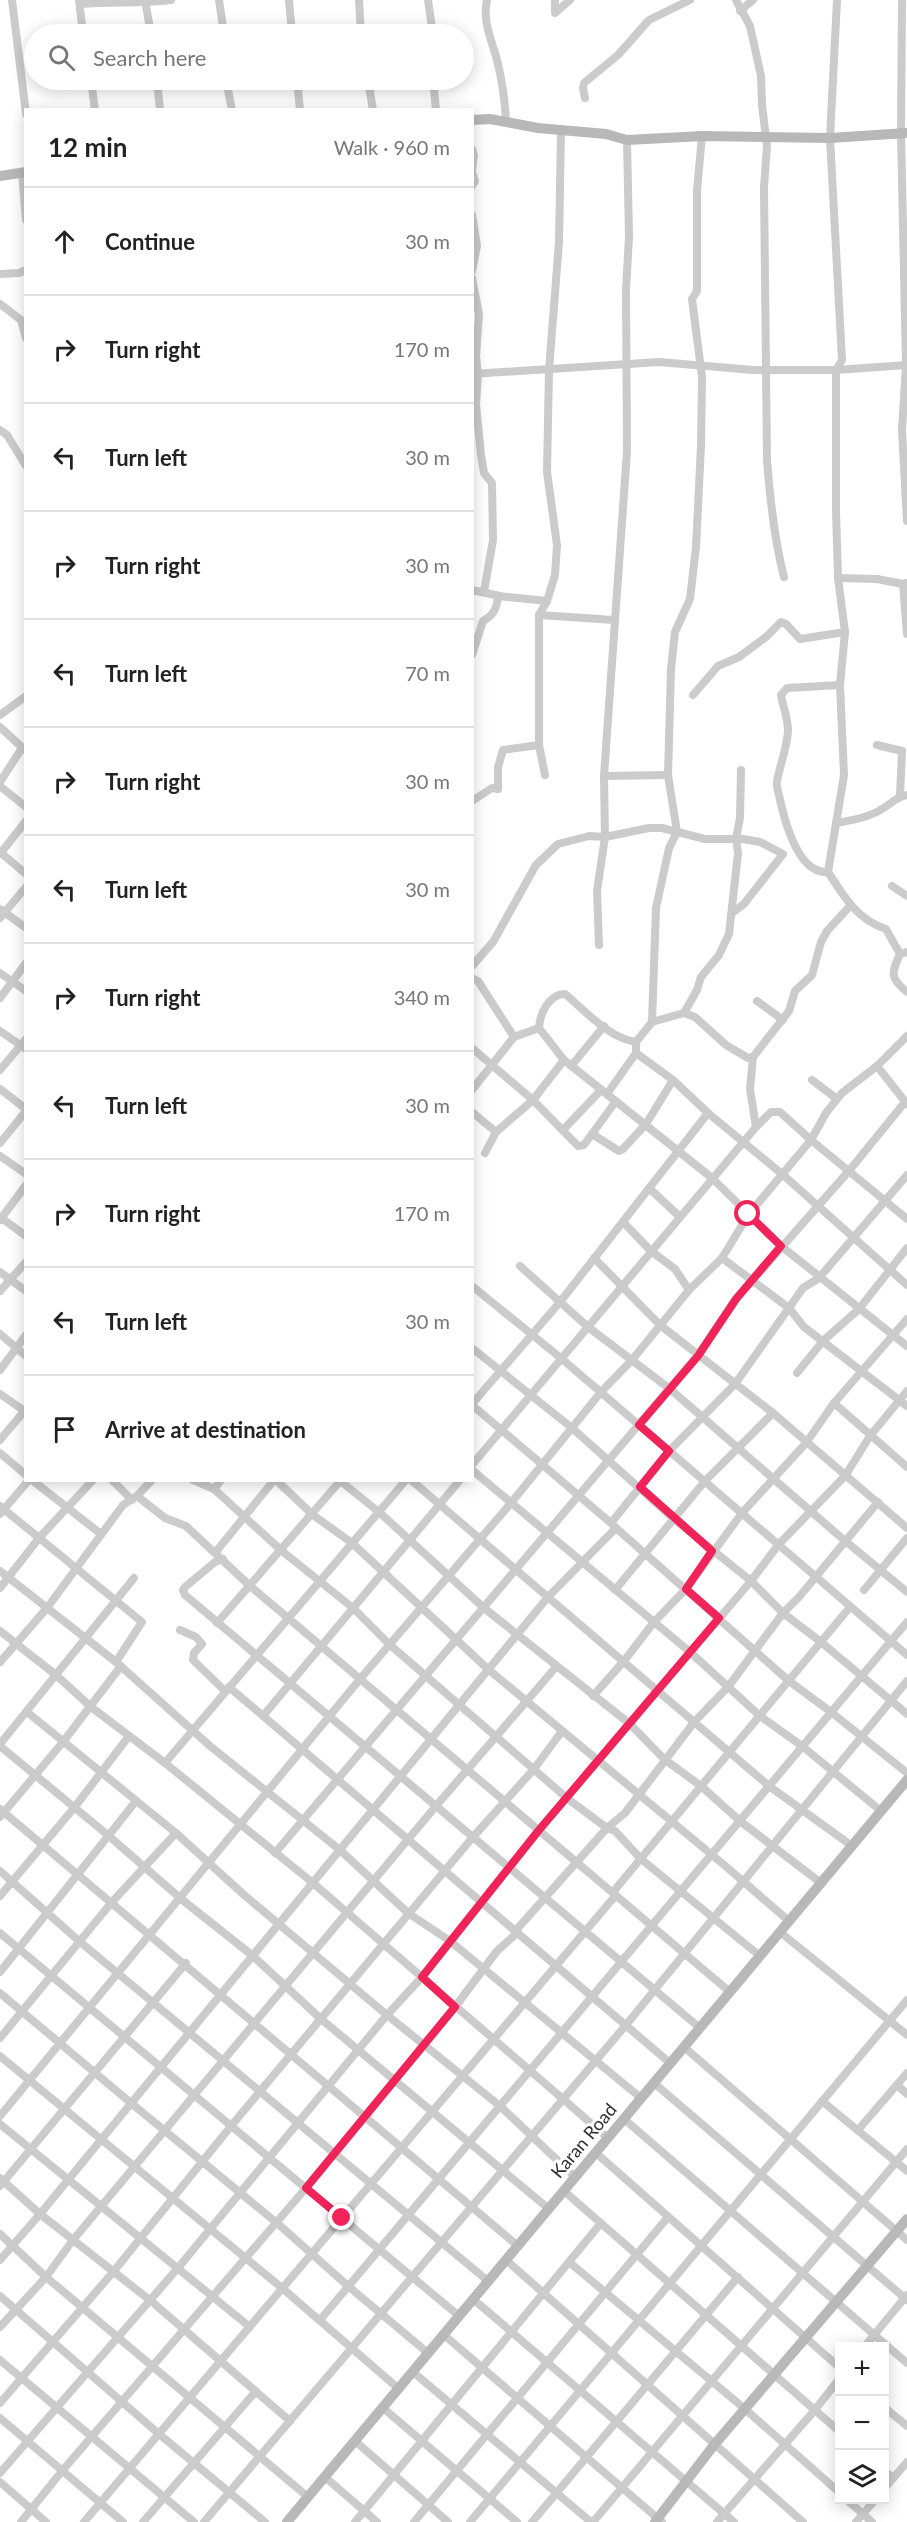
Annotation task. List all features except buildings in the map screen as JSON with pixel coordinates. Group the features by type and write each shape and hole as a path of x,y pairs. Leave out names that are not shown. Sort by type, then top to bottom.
{"street":[{"path":"12,0 25,108"},
{"path":"82,24 79,2 171,0"},
{"path":"219,0 223,24"},
{"path":"289,0 291,24"},
{"path":"359,0 360,24"},
{"path":"428,0 432,24"},
{"path":"487,0 485,12 497,60 506,122"},
{"path":"555,0 555,13 570,0"},
{"path":"585,98 584,83 618,55 649,20 690,0"},
{"path":"736,0 750,26 761,76 767,146 764,188 770,500 784,578"},
{"path":"740,10 753,0"},
{"path":"837,0 830,138 842,360 836,370 838,578 844,632 840,686 844,775 828,872 850,906 874,926 886,929 903,953 893,978 907,992"},
{"path":"902,0 906,365 902,430 907,521"},
{"path":"146,2 149,24"},
{"path":"92,90 95,108"},
{"path":"158,90 160,108"},
{"path":"228,90 232,108"},
{"path":"298,90 300,108"},
{"path":"370,90 374,108"},
{"path":"434,90 436,108"},
{"path":"474,120 490,118 561,131 606,134 627,140 702,136 830,138 904,133"},
{"path":"545,775 539,745 539,615 548,601 555,575 557,545 547,472 549,370 559,242 561,131"},
{"path":"652,1022 656,908 669,848 677,832 669,775 671,669 675,632 690,599 696,547 702,377 693,298 697,291 695,277 697,190 702,136"},
{"path":"599,945 597,891 605,837 604,776 627,451 626,290 629,237 627,140"},
{"path":"0,176 24,172"},
{"path":"474,227 477,246 474,261"},
{"path":"0,274 24,271"},
{"path":"474,288 479,314 475,374 477,440 484,473 492,483 493,540 484,592"},
{"path":"0,304 21,320 24,331"},
{"path":"475,374 659,362 753,370 836,370 906,365"},
{"path":"0,430 7,435 24,463"},
{"path":"838,578 877,579 905,584 907,634"},
{"path":"474,590 500,596 548,601"},
{"path":"474,646 483,621 491,616 500,596"},
{"path":"539,615 614,620"},
{"path":"693,695 718,666 739,657 766,637 781,622 786,624 800,639 844,632"},
{"path":"828,872 820,872 812,867 791,840 783,818 776,783 788,734 787,714 782,695 787,688 840,686"},
{"path":"0,715 24,697"},
{"path":"0,727 24,749 0,784 24,805"},
{"path":"474,800 492,788 498,789 498,767 503,750 539,745"},
{"path":"836,823 859,819 904,796 902,751 898,748 877,745"},
{"path":"684,1013 702,977 726,942 732,913 732,894 738,853 736,839 740,818 741,770"},
{"path":"604,776 669,775"},
{"path":"24,823 0,853 24,872"},
{"path":"474,964 493,942 523,885 549,851 558,843 589,836 605,837 649,828 705,839 760,842 783,854 744,903 732,913"},
{"path":"892,886 907,896"},
{"path":"24,889 2,913 24,927"},
{"path":"756,1127 750,1089 753,1057 783,1020 793,1002 795,991 812,975 821,942 827,930 850,906"},
{"path":"0,998 24,966"},
{"path":"0,973 24,990"},
{"path":"474,979 514,1037"},
{"path":"636,1042 622,1040 591,1018 565,994 559,994 540,1015 539,1028 564,1060 712,1178 781,1246 907,1346"},
{"path":"757,1001 783,1020"},
{"path":"563,1130 604,1092 636,1053 636,1042 652,1022 684,1013 694,1017 726,1045 748,1058 753,1057"},
{"path":"572,1065 604,1026"},
{"path":"474,1088 514,1037 539,1028"},
{"path":"0,1031 24,1044 0,1070"},
{"path":"0,2116 267,1790 421,1606 449,1577 601,1392 632,1360 688,1290 722,1258 748,1214 811,1140 837,1099 907,1036"},
{"path":"474,1050 533,1100 580,1147 616,1101"},
{"path":"636,1053 673,1080 907,1285"},
{"path":"485,1153 496,1132 533,1100 564,1060"},
{"path":"275,1853 698,1356 736,1299 906,1103 876,1066"},
{"path":"592,1134 619,1151 646,1124 673,1080"},
{"path":"812,1080 837,1099"},
{"path":"0,1089 24,1108"},
{"path":"474,1463 712,1178 771,1112 780,1112 848,1172 907,1219"},
{"path":"0,1143 24,1113"},
{"path":"474,1403 560,1302 708,1113"},
{"path":"474,1114 496,1132"},
{"path":"0,1156 24,1173"},
{"path":"0,2260 190,2033 548,1597 583,1563 669,1451 735,1384 803,1288 819,1278 907,1175"},
{"path":"24,1188 1,1219 24,1235"},
{"path":"649,1188 680,1217"},
{"path":"623,1222 651,1251 675,1269 688,1290"},
{"path":"797,1373 823,1341 859,1309 907,1248"},
{"path":"594,1258 660,1325 773,1413 907,1528"},
{"path":"722,1258 753,1279 789,1308 804,1327 907,1406"},
{"path":"0,1291 24,1264"},
{"path":"520,1266 588,1327 670,1389 907,1592"},
{"path":"0,1272 24,1290"},
{"path":"474,1288 533,1334 907,1655"},
{"path":"593,1695 624,1661 654,1622 686,1589 742,1513 806,1443 834,1403 907,1319"},
{"path":"0,1334 24,1354"},
{"path":"0,1370 24,1337"},
{"path":"474,1350 532,1394 674,1519 751,1581 783,1613 907,1714"},
{"path":"0,2473 151,2301 387,2015 422,1977 539,1830 568,1799 751,1581 779,1544 845,1476 870,1436 907,1390"},
{"path":"0,1394 24,1410"},
{"path":"834,1403 907,1467"},
{"path":"474,1407 647,1554 753,1651 907,1773"},
{"path":"0,1440 24,1412"},
{"path":"615,1590 705,1481 739,1450 773,1413"},
{"path":"0,1453 24,1473"},
{"path":"474,1472 690,1652 760,1716 802,1746 881,1811"},
{"path":"28,1482 1,1510 142,1622 119,1664 91,1707 36,1776 1,1813 186,1963 518,2246"},
{"path":"33,1482 101,1534"},
{"path":"0,1588 39,1538 91,1482"},
{"path":"114,1482 165,1518 186,1526 249,1585 730,1992"},
{"path":"0,1662 47,1608 123,1505 134,1498 150,1482"},
{"path":"198,1482 214,1489 318,1583 353,1608 389,1644 568,1799 607,1828 615,1831 641,1859 760,1956"},
{"path":"214,1489 219,1482"},
{"path":"215,1553 273,1482"},
{"path":"277,1482 313,1515 352,1544 489,1670 789,1922"},
{"path":"217,1623 282,1551 339,1482"},
{"path":"341,1482 379,1512 484,1608 630,1724 664,1759 701,1786 773,1848 821,1883"},
{"path":"165,1762 407,1482"},
{"path":"411,1482 769,1786 852,1846"},
{"path":"263,1716 458,1482"},
{"path":"21,2522 62,2471 277,2223 455,2007 497,1952 517,1933 518,1928 607,1828 625,1813 664,1759 695,1721 728,1687 783,1613 878,1502"},
{"path":"864,1590 907,1538"},
{"path":"223,1559 215,1562 183,1590 185,1595 700,2028"},
{"path":"0,1571 119,1664 210,1746 340,1850 410,1913 450,1941 560,2034 641,2098"},
{"path":"134,1578 0,1745 180,1898 253,1956 321,2019 549,2209"},
{"path":"84,2522 585,1932 641,1859 850,1607"},
{"path":"320,2320 907,1622"},
{"path":"180,1630 196,1637 202,1644 194,1653 194,1660 263,1716 670,2063"},
{"path":"0,1631 56,1675 91,1707 165,1762 313,1883 608,2138"},
{"path":"0,2327 46,2277 73,2240 346,1913 556,1667"},
{"path":"204,2522 564,2100 773,1848 907,1681"},
{"path":"27,1712 100,1774 176,1833 387,2015 500,2106 575,2177"},
{"path":"0,2403 114,2271 231,2126 352,1985 445,1871 534,1769 562,1731"},
{"path":"0,1896 74,1808 129,1736"},
{"name":"Karan Road","path":"293,2520 325,2477 907,1780"},
{"path":"0,1972 136,1801"},
{"path":"0,2038 112,1902 176,1833"},
{"path":"0,1871 118,1973 488,2281"},
{"path":"780,1932 907,2035"},
{"path":"0,1933 459,2316"},
{"path":"186,1963 1,2182 151,2301 290,2421"},
{"path":"0,1993 21,2013 277,2223 429,2353"},
{"path":"470,2522 907,2000"},
{"path":"684,2047 907,2240"},
{"path":"0,2056 282,2288 399,2389"},
{"path":"858,2130 907,2073"},
{"path":"654,2083 906,2298 868,2342"},
{"path":"897,2085 907,2094"},
{"path":"822,2101 907,2171"},
{"path":"624,2119 907,2363"},
{"path":"0,2124 250,2327"},
{"path":"413,2372 592,2522 907,2149"},
{"path":"596,2153 835,2363"},
{"path":"564,2191 835,2428"},
{"path":"414,2522 669,2217"},
{"path":"444,2335 483,2366 658,2521 714,2445 907,2219"},
{"path":"355,2522 601,2223"},
{"path":"0,2234 118,2339 308,2498"},
{"path":"506,2260 803,2522"},
{"path":"569,2262 745,2409 835,2489"},
{"path":"532,2522 738,2277"},
{"path":"0,2296 159,2434 265,2522"},
{"path":"473,2300 734,2522"},
{"path":"0,2360 194,2522"},
{"path":"717,2522 835,2384"},
{"path":"143,2522 256,2391"},
{"path":"383,2408 517,2522"},
{"path":"889,2410 907,2426"},
{"path":"0,2418 123,2522"},
{"path":"355,2441 448,2522"},
{"path":"889,2484 907,2462"},
{"path":"889,2474 893,2478"},
{"path":"325,2477 377,2522"},
{"path":"0,2482 46,2522"},
{"path":"852,2504 872,2522"},
{"path":"856,2522 871,2504"}],"route":[{"path":"342,2218 306,2188 455,2007 422,1977 539,1830 568,1799 719,1618 686,1589 712,1551 640,1487 669,1451 639,1425 698,1356 736,1299 781,1246 748,1214"}]}
